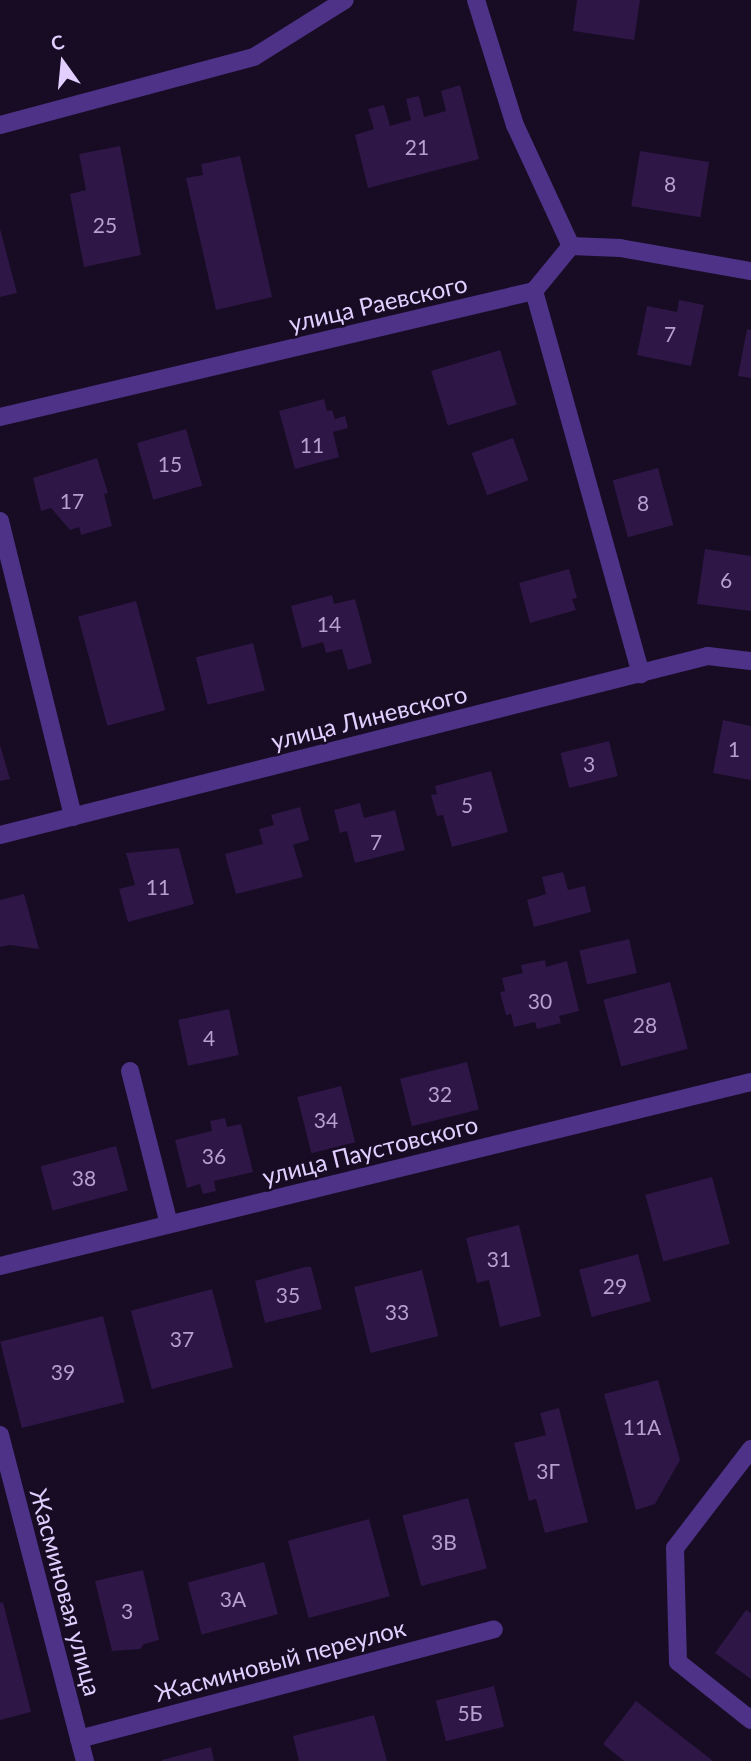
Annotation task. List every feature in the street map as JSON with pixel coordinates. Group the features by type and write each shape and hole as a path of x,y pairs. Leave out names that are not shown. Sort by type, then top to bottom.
{"street":[{"path":"0,125 254,57 345,0"},
{"path":"476,0 515,125 571,246"},
{"path":"571,246 620,248 751,271"},
{"path":"571,246 534,291 641,674"},
{"name":"улица Раевского","path":"0,417 534,291"},
{"path":"0,521 73,817"},
{"name":"улица Линевского","path":"0,835 708,656 751,661"},
{"path":"130,1071 169,1224"},
{"name":"улица Паустовского","path":"0,1266 751,1082"},
{"name":"Жасминовая улица","path":"0,1435 85,1761"},
{"path":"751,1449 676,1548 678,1662 751,1720"},
{"name":"Жасминовый переулок","path":"79,1739 494,1629"}],"building":[{"path":"577,0 640,0 634,40 573,31"},
{"path":"460,85 479,159 368,188 355,135 374,129 368,109 384,105 390,126 411,120 406,99 419,96 424,117 446,111 441,91"},
{"path":"120,146 141,255 84,267 70,194 86,190 79,154"},
{"path":"640,151 709,162 700,217 631,206"},
{"path":"240,156 272,297 216,310 186,178 203,175 201,164"},
{"path":"0,229 17,293 0,297"},
{"path":"679,300 704,305 691,366 637,355 647,306 677,312"},
{"path":"747,329 751,330 751,378 738,376"},
{"path":"500,350 517,405 448,426 431,371"},
{"path":"324,399 327,411 332,410 335,419 345,416 348,428 333,432 339,457 295,469 279,411"},
{"path":"186,429 202,486 153,500 137,443"},
{"path":"513,438 528,480 487,495 472,453"},
{"path":"97,458 108,493 104,494 112,526 81,535 79,527 70,530 51,508 41,511 33,478"},
{"path":"658,468 673,525 628,537 613,480"},
{"path":"705,549 751,556 751,611 697,604"},
{"path":"569,569 577,598 572,599 576,610 530,623 519,583"},
{"path":"332,595 334,604 355,599 372,663 348,670 342,649 326,653 323,642 302,648 291,606"},
{"path":"136,601 165,710 107,726 78,617"},
{"path":"253,643 265,691 208,705 196,657"},
{"path":"723,720 751,726 751,780 713,773"},
{"path":"609,741 618,776 569,788 560,753"},
{"path":"0,745 10,779 0,781"},
{"path":"491,771 508,832 452,847 443,815 437,816 431,795 437,794 435,786"},
{"path":"360,803 364,818 395,810 405,850 355,863 347,831 340,833 334,810"},
{"path":"300,807 309,840 293,845 303,877 236,894 225,854 263,844 259,829 274,825 271,815"},
{"path":"179,848 194,904 128,922 119,889 135,885 126,853"},
{"path":"563,872 568,890 585,886 591,912 534,927 527,900 546,894 542,877"},
{"path":"24,894 39,949 10,945 0,947 0,900"},
{"path":"629,939 637,973 587,985 579,950"},
{"path":"545,960 546,967 567,961 579,1011 559,1016 561,1023 537,1029 535,1022 514,1027 511,1014 506,1015 500,992 505,991 502,978 523,973 521,965"},
{"path":"670,982 688,1049 621,1067 603,1000"},
{"path":"229,1009 239,1055 188,1066 178,1020"},
{"path":"467,1062 479,1110 412,1126 400,1079"},
{"path":"341,1086 355,1142 311,1153 297,1097"},
{"path":"225,1118 227,1127 241,1124 253,1172 214,1181 216,1191 203,1194 200,1184 187,1188 175,1140 212,1131 210,1121"},
{"path":"116,1146 128,1190 53,1211 41,1166"},
{"path":"712,1177 730,1244 663,1262 645,1195"},
{"path":"519,1225 541,1316 500,1327 489,1280 477,1283 466,1238"},
{"path":"638,1254 651,1301 592,1317 579,1270"},
{"path":"311,1267 322,1309 265,1323 255,1281"},
{"path":"422,1270 438,1336 371,1353 354,1287"},
{"path":"212,1289 233,1367 152,1389 131,1311"},
{"path":"103,1316 125,1402 22,1428 0,1342"},
{"path":"658,1380 680,1460 655,1504 636,1510 604,1394"},
{"path":"559,1408 588,1522 545,1533 536,1499 529,1501 514,1443 546,1435 540,1413"},
{"path":"468,1498 487,1569 421,1586 402,1516"},
{"path":"369,1519 390,1596 309,1618 288,1541"},
{"path":"264,1562 278,1614 202,1635 188,1582"},
{"path":"143,1570 159,1640 144,1644 140,1649 112,1651 95,1581"},
{"path":"3,1602 31,1712 0,1720 0,1603"},
{"path":"746,1610 751,1613 751,1679 715,1653"},
{"path":"494,1686 504,1727 446,1741 436,1701"},
{"path":"636,1701 713,1761 624,1761 603,1744"},
{"path":"374,1715 387,1761 299,1761 293,1736"},
{"path":"211,1747 214,1761 162,1761 162,1760"}]}
